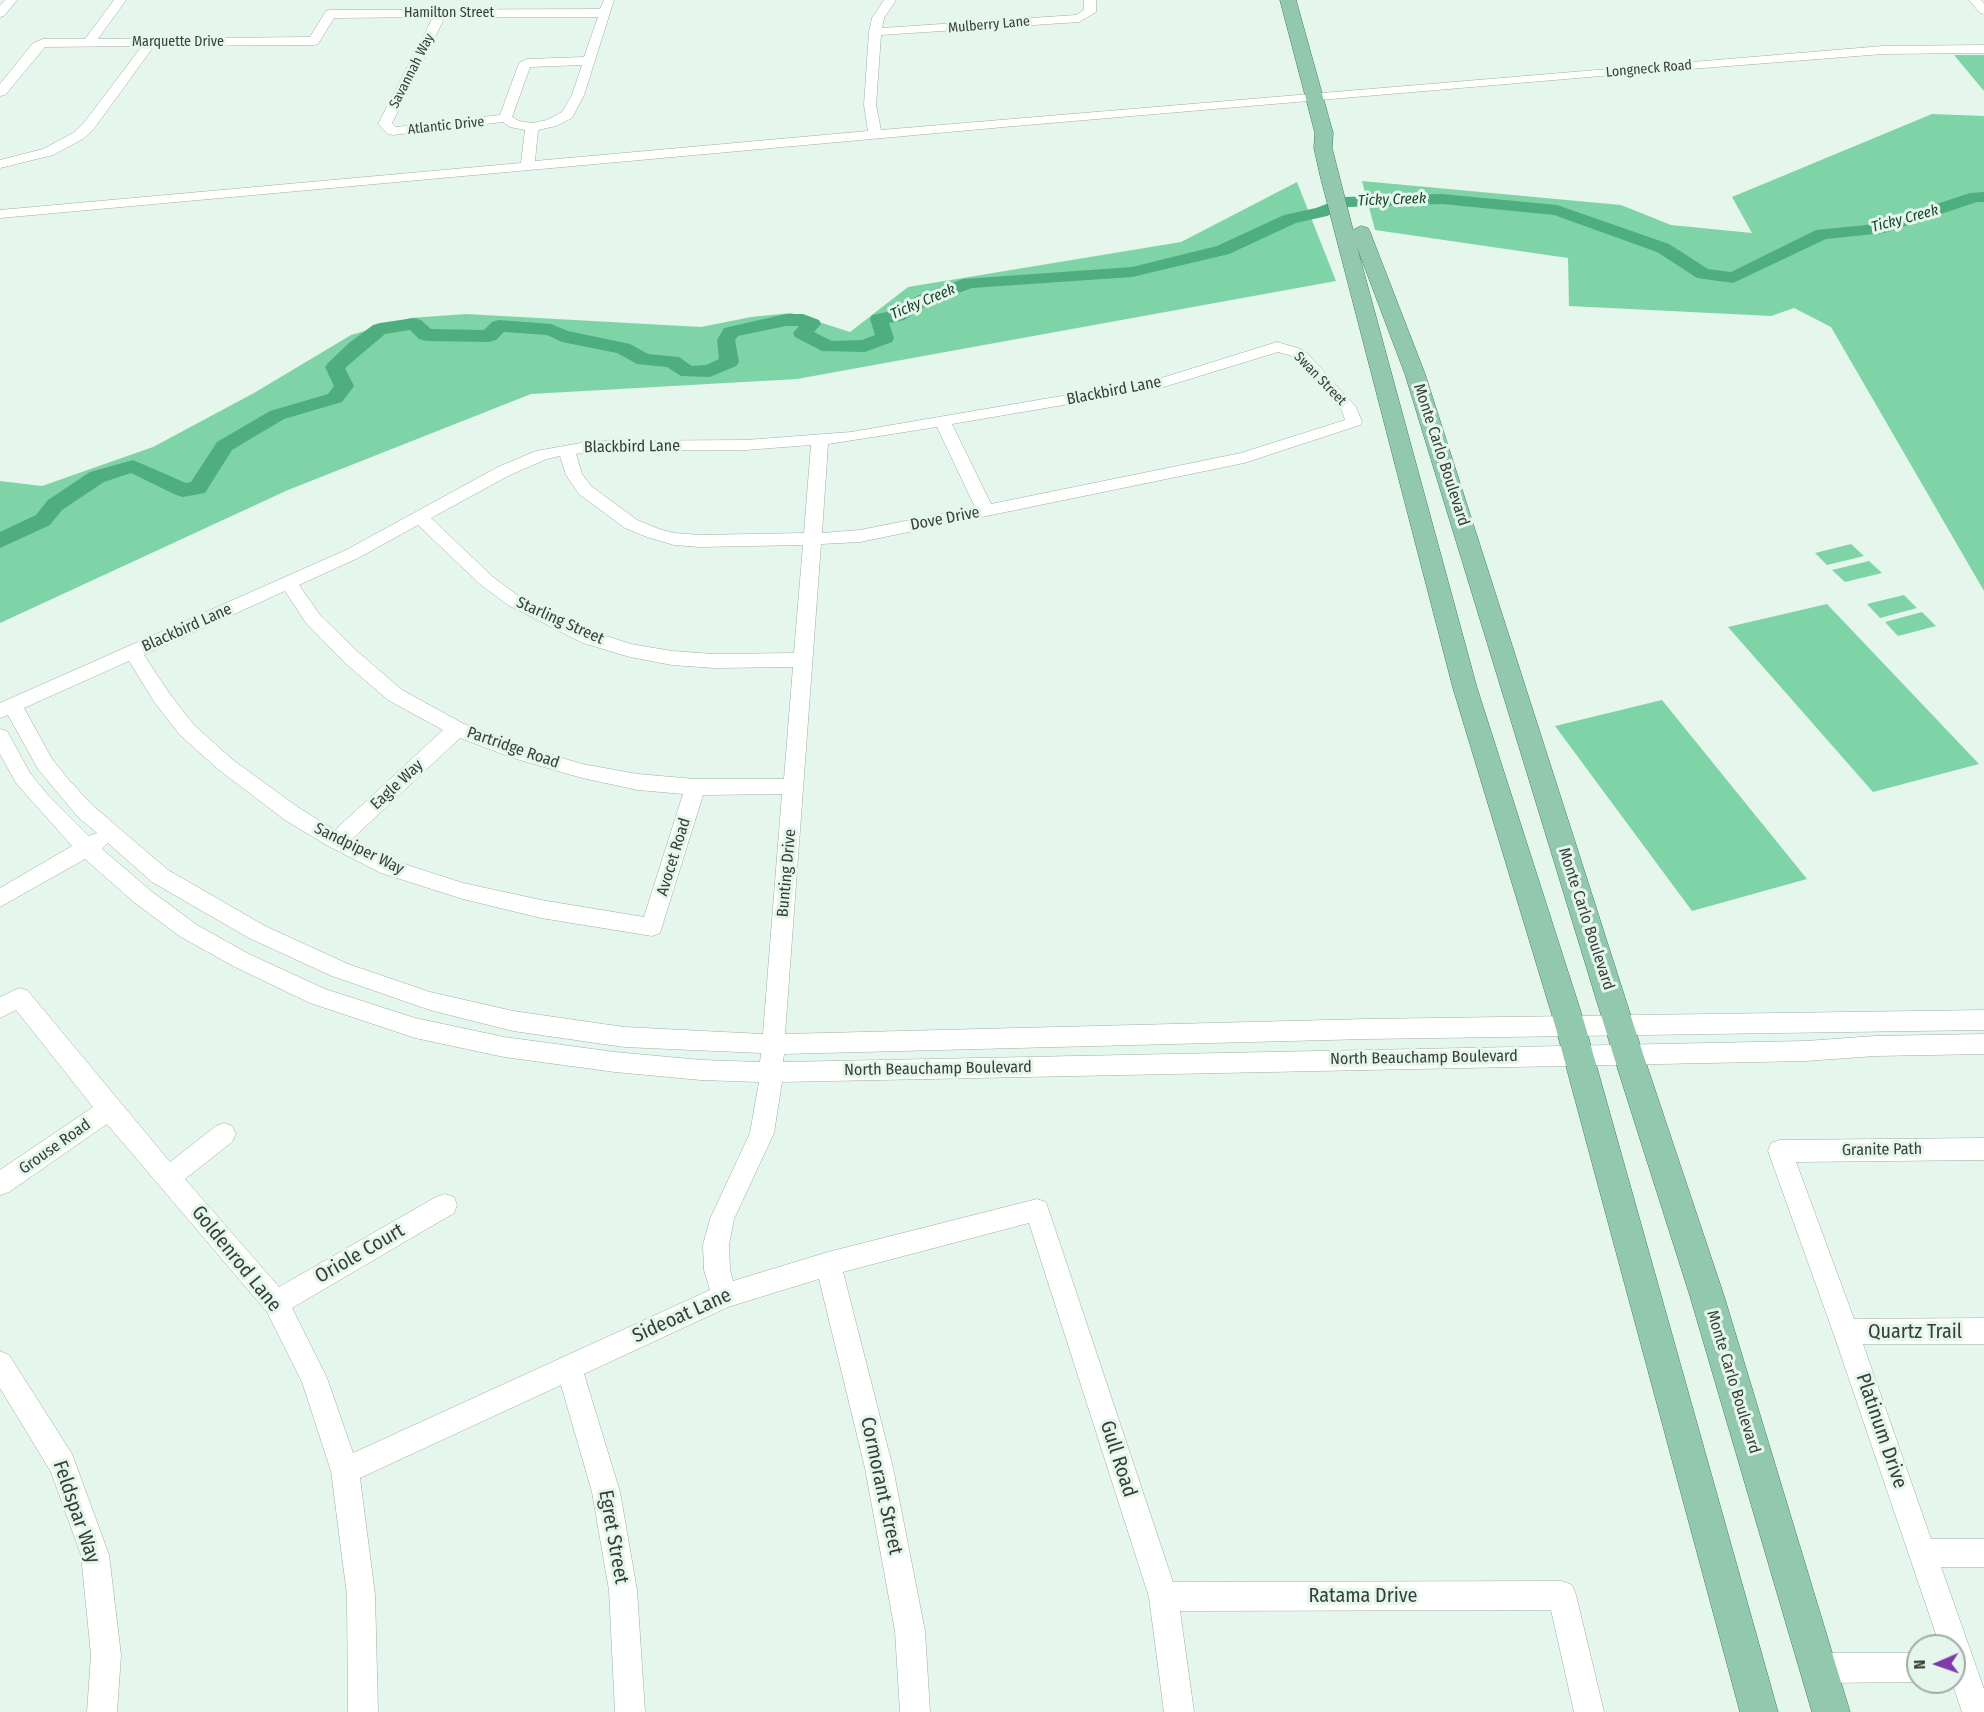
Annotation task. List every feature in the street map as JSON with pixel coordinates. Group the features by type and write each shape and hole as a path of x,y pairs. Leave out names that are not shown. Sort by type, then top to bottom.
{"main road":[{"name":"Monte Carlo Boulevard","path":"1287,0 1324,134 1323,147 1336,174 1352,228 1465,688 1574,1040 1759,1712"},
{"name":"Monte Carlo Boulevard","path":"1352,228 1418,384 1707,1296 1831,1712"}],"street":[{"path":"0,13 11,0"},
{"path":"89,42 120,0"},
{"path":"875,135 870,105 874,32 878,18 890,0"},
{"name":"Mulberry Lane","path":"874,32 1079,18 1090,12 1090,0"},
{"path":"1975,0 1984,10"},
{"path":"589,61 534,62 523,66 505,118 515,124 532,126 551,123 567,115 575,101 589,61 607,6"},
{"name":"Hamilton Street","path":"314,41 330,14 441,13 607,6"},
{"name":"Savannah Way","path":"388,128 385,124 441,13"},
{"name":"Marquette Drive","path":"0,92 37,46 43,43 314,41"},
{"path":"0,164 48,152 78,136 88,127 151,42"},
{"name":"Longneck Road","path":"0,214 875,135 1842,53 1897,50 1984,50"},
{"name":"Atlantic Drive","path":"388,128 393,131 505,118"},
{"path":"527,168 532,126"},
{"name":"Swan Street","path":"1277,347 1290,349 1298,354 1350,410 1354,422"},
{"name":"Blackbird Lane","path":"6,708 352,554 504,471 542,455 592,446 746,445 820,439 943,422 1157,384 1277,347"},
{"path":"943,422 986,511"},
{"name":"Dove Drive","path":"566,450 574,475 585,490 631,524 653,533 674,539 700,541 812,538 860,536 1244,458 1354,422"},
{"name":"Bunting Drive","path":"724,1296 717,1270 716,1245 722,1219 762,1133 769,1100 820,439"},
{"name":"Starling Street","path":"419,517 487,581 514,601 590,638 630,650 672,658 714,661 803,660"},
{"name":"Partridge Road","path":"289,583 313,619 351,657 395,694 458,729 520,753 582,771 638,782 695,787 794,786"},
{"name":"Sandpiper Way","path":"133,653 162,698 187,730 226,765 292,814 337,841 388,867 463,891 541,909 652,927"},
{"name":"North Beauchamp Boulevard","path":"6,708 45,764 85,810 160,876 248,927 340,970 430,1001 513,1021 624,1037 773,1044 1574,1040 1984,1020"},
{"name":"Eagle Way","path":"337,841 458,729"},
{"name":"North Beauchamp Boulevard","path":"0,736 23,778 86,848 143,897 189,931 241,960 329,1000 415,1028 504,1047 615,1062 701,1070 771,1072 1574,1040"},
{"name":"Avocet Road","path":"652,927 695,787"},
{"path":"0,898 111,833"},
{"name":"Goldenrod Lane","path":"10,1003 109,1109 276,1303 314,1378 345,1471 361,1595 363,1712"},
{"name":"North Beauchamp Boulevard","path":"1624,1039 1984,1044"},
{"name":"Grouse Road","path":"0,1184 109,1109"},
{"path":"169,1177 224,1134"},
{"name":"Granite Path","path":"1780,1152 1984,1149"},
{"name":"Platinum Drive","path":"1780,1152 1923,1553 1948,1634"},
{"name":"Oriole Court","path":"276,1303 445,1205"},
{"name":"Sideoat Lane","path":"345,1471 724,1296 828,1264 1037,1210"},
{"name":"Gull Road","path":"1037,1210 1163,1598 1179,1712"},
{"name":"Cormorant Street","path":"828,1264 879,1468 909,1631 915,1712"},
{"name":"Quartz Trail","path":"1846,1332 1984,1331"},
{"name":"Feldspar Way","path":"0,1364 62,1464 95,1555 106,1655 102,1712"},
{"name":"Egret Street","path":"569,1367 606,1492 622,1590 630,1712"},
{"path":"1923,1553 1984,1553"},
{"name":"Ratama Drive","path":"1163,1598 1562,1595 1589,1712"},
{"path":"1818,1668 1906,1668"},
{"name":"Platinum Drive","path":"1966,1687 1977,1712"}],"green space":[{"path":"1954,55 1984,55 1984,91"},
{"path":"1932,114 1984,116 1984,591 1831,327 1794,308 1771,316 1569,306 1568,258 1375,230 1362,181 1621,205 1671,225 1752,233 1732,197"},
{"path":"1297,182 1336,281 797,379 531,394 288,490 0,623 0,481 42,486 153,447 254,393 351,335 410,318 466,314 701,327 751,317 791,313 850,332 908,287 1181,242"},
{"path":"1851,544 1864,556 1827,565 1815,553"},
{"path":"1869,561 1882,573 1845,582 1832,570"},
{"path":"1904,595 1917,608 1880,618 1867,604"},
{"path":"1827,604 1979,764 1873,792 1728,627"},
{"path":"1922,612 1936,626 1898,636 1885,622"},
{"path":"1662,700 1807,879 1692,911 1555,726"}],"waterway":[{"name":"Ticky Creek","path":"0,541 43,520 55,505 97,477 133,466 183,490 198,488 224,446 277,415 335,398 344,386 335,367 380,329 414,324 426,335 489,336 499,326 551,330 562,336 623,348 644,360 672,361 688,372 710,371 729,362 726,340 731,332 786,320 803,320 812,324 802,333 829,347 865,346 885,338 879,319 897,316 925,299 969,283 1132,272 1223,250 1290,219 1321,212 1344,202 1442,199 1557,210 1663,248 1703,274 1733,278 1822,234 1878,229 1976,197 1984,197"}]}
